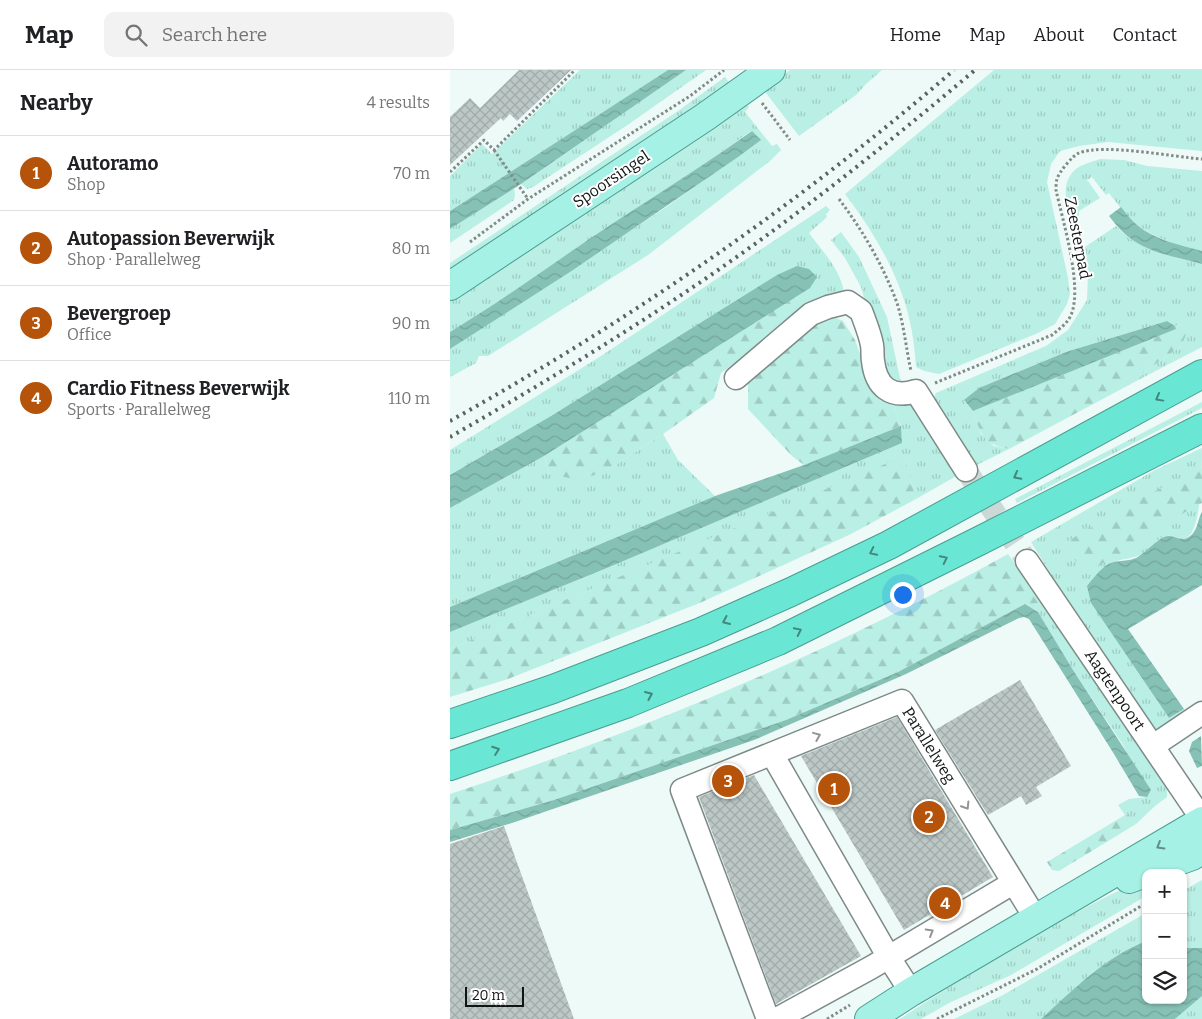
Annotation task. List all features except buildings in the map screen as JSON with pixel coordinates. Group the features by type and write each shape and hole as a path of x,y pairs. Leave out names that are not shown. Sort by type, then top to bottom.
{"highway":[{"path":"450,724 553,689 692,635 791,592 898,540 1202,374"},
{"path":"450,766 628,703 778,640 980,541 1202,428"}],"main road":[{"name":"Spoorsingel","path":"450,286 771,70"},
{"path":"869,1019 911,992 1073,898 1202,820"},
{"path":"1073,898 1192,856 1202,850"}],"street":[{"path":"736,378 811,314 848,302 861,311 872,346 873,363 877,378 884,388 894,394 906,394 916,391 966,470"},
{"name":"Aagtenpoort","path":"1027,561 1202,820"},
{"name":"Parallelweg","path":"768,1019 682,790 902,701 1036,919"},
{"path":"1153,746 1202,712"},
{"path":"772,754 888,956 911,992"},
{"path":"778,1019 1013,883"}],"path":[{"path":"494,150 575,70"},
{"name":"Spoorsingel","path":"466,245 528,200 690,96 724,70"},
{"path":"759,100 790,140"},
{"path":"450,172 484,140 505,165 528,200"},
{"name":"Zeesterpad","path":"916,391 1052,335 1063,326 1070,316 1075,301 1074,268 1056,190 1057,178 1078,153 1091,150 1111,150 1202,160"},
{"path":"839,200 857,223 873,250 892,291 902,322 916,391"},
{"path":"937,1019 1037,969 1142,905"}],"green space":[{"path":"580,70 668,70 450,211 450,176 482,144 492,154"},
{"path":"686,70 706,70 626,126 533,187 527,189 521,184"},
{"path":"790,70 882,70 856,95 799,136 763,89"},
{"path":"994,70 1202,70 1202,151 1108,142 1060,151 1051,164 1047,182 1070,294 1067,304 1055,324 1038,333 939,374 924,371 916,367 913,336 908,313 895,276 877,242 845,194"},
{"path":"725,77 730,84 450,272 450,263 678,111"},
{"path":"745,103 749,107 745,112 772,146 777,144 781,150 770,161 648,255 488,356 479,356 476,363 450,377 450,349 665,208 760,140 751,131 490,308 450,332 450,298"},
{"path":"1100,159 1124,160 1147,166 1202,171 1202,251 1168,241 1137,225 1109,193 1106,195 1092,177 1086,181 1088,181 1100,198 1079,211 1079,227 1076,229 1066,201 1068,179 1078,168"},
{"path":"514,188 514,200 450,243 450,229"},
{"path":"826,206 830,210 826,214 827,217 809,233 836,270 840,277 844,294 799,315 799,299 795,297 810,288 777,275 551,416 450,475 450,450 601,356"},
{"path":"1116,226 1134,241 1145,247 1202,264 1202,347 1142,378 1140,375 1181,346 1182,324 1175,326 1167,321 1066,352 979,388 964,401 973,411 981,434 994,446 1009,449 977,465 933,399 936,393 1046,346 1068,330 1087,300 1088,273 1082,249"},
{"path":"841,232 859,257 887,317 900,378 903,383 888,384 861,287 845,258 831,240"},
{"path":"795,297 799,299 803,306 799,315 721,373 714,398 606,471 580,480 549,474 544,456"},
{"path":"827,314 843,321 855,340 864,365 892,402 901,426 804,465 792,456 748,409 748,376"},
{"path":"1182,324 1188,330 1181,346 1140,375 1142,378 1009,449 988,441 981,432 973,411 1176,329 1175,326"},
{"path":"892,402 914,405 960,474 916,499 904,457 450,649 450,632 607,568 902,443 901,426"},
{"path":"1202,402 1202,408 1017,503 1015,499"},
{"path":"663,434 678,460 715,496 450,607 450,508 544,456 549,474 606,471"},
{"path":"1202,448 1200,498 1195,524 1191,533 1186,538 1163,537 1142,554 1113,562 1103,568 1091,603 1169,718 1184,709 1188,714 1155,730 1085,629 1031,542 1155,470"},
{"path":"904,456 916,499 849,535 702,602 508,679 450,697 450,649"},
{"path":"1202,468 1202,503 1167,522 1156,534 1089,571 1072,558 1068,541 1143,497"},
{"path":"1008,554 1041,603 1025,604 898,672 786,720 554,800 450,830 450,794 594,744 735,687 873,624"},
{"path":"1041,603 1053,614 1167,789 1167,797 1136,824 1132,817 1125,815 1118,805 1129,799 1147,797 1123,745 1073,670 1038,612 1025,604"},
{"path":"1125,815 1132,816 1136,824 1059,871 1052,870 1047,862"},
{"path":"1202,880 1202,948 1187,948 1187,889"},
{"path":"1142,882 1142,898 1011,975 949,1003 921,1019 900,1019 966,977 1061,921"},
{"path":"1142,915 1142,943 1103,965 1041,1019 954,1019 1003,995"},
{"path":"1202,996 1202,1019 1175,1019"}],"water":[{"path":"668,70 686,70 521,184 450,229 450,211"},
{"path":"752,131 761,140 738,157 573,270 450,349 450,332 492,306"},
{"path":"1121,207 1135,223 1152,235 1202,251 1202,264 1150,249 1129,237 1109,216"},
{"path":"797,266 809,269 817,277 810,288 544,456 450,508 450,475 551,416 777,275"},
{"path":"1167,321 1175,326 1176,329 973,411 964,400 979,388 1066,352"},
{"path":"901,426 902,443 607,568 450,632 450,607 715,496 804,465"},
{"path":"1202,512 1202,585 1128,629 1184,709 1169,718 1091,603 1087,586 1107,565 1136,558 1164,537 1170,536 1184,539 1191,536"},
{"path":"1025,604 1038,612 1073,670 1151,790 1147,797 1139,796 1029,619 1024,617 906,674 754,740 515,822 450,842 450,830 554,800 786,720 898,672"},
{"path":"1201,736 1202,766 1197,768 1189,751 1192,742"},
{"path":"1142,943 1142,1004 1187,1004 1187,948 1202,948 1202,996 1175,1019 1041,1019 1103,965"}],"tunnel":[{"path":"966,470 1027,561"}],"railway":[{"path":"450,421 582,343 711,258 774,214 835,167 954,70"},
{"path":"450,437 615,338 735,258 800,211 975,70"}],"place":[{"name":"Bevergroep","path":"728,781"},
{"name":"Autoramo","path":"834,789"},
{"name":"Autopassion Beverwijk","path":"929,817"},
{"name":"Cardio Fitness Beverwijk","path":"945,903"}]}
